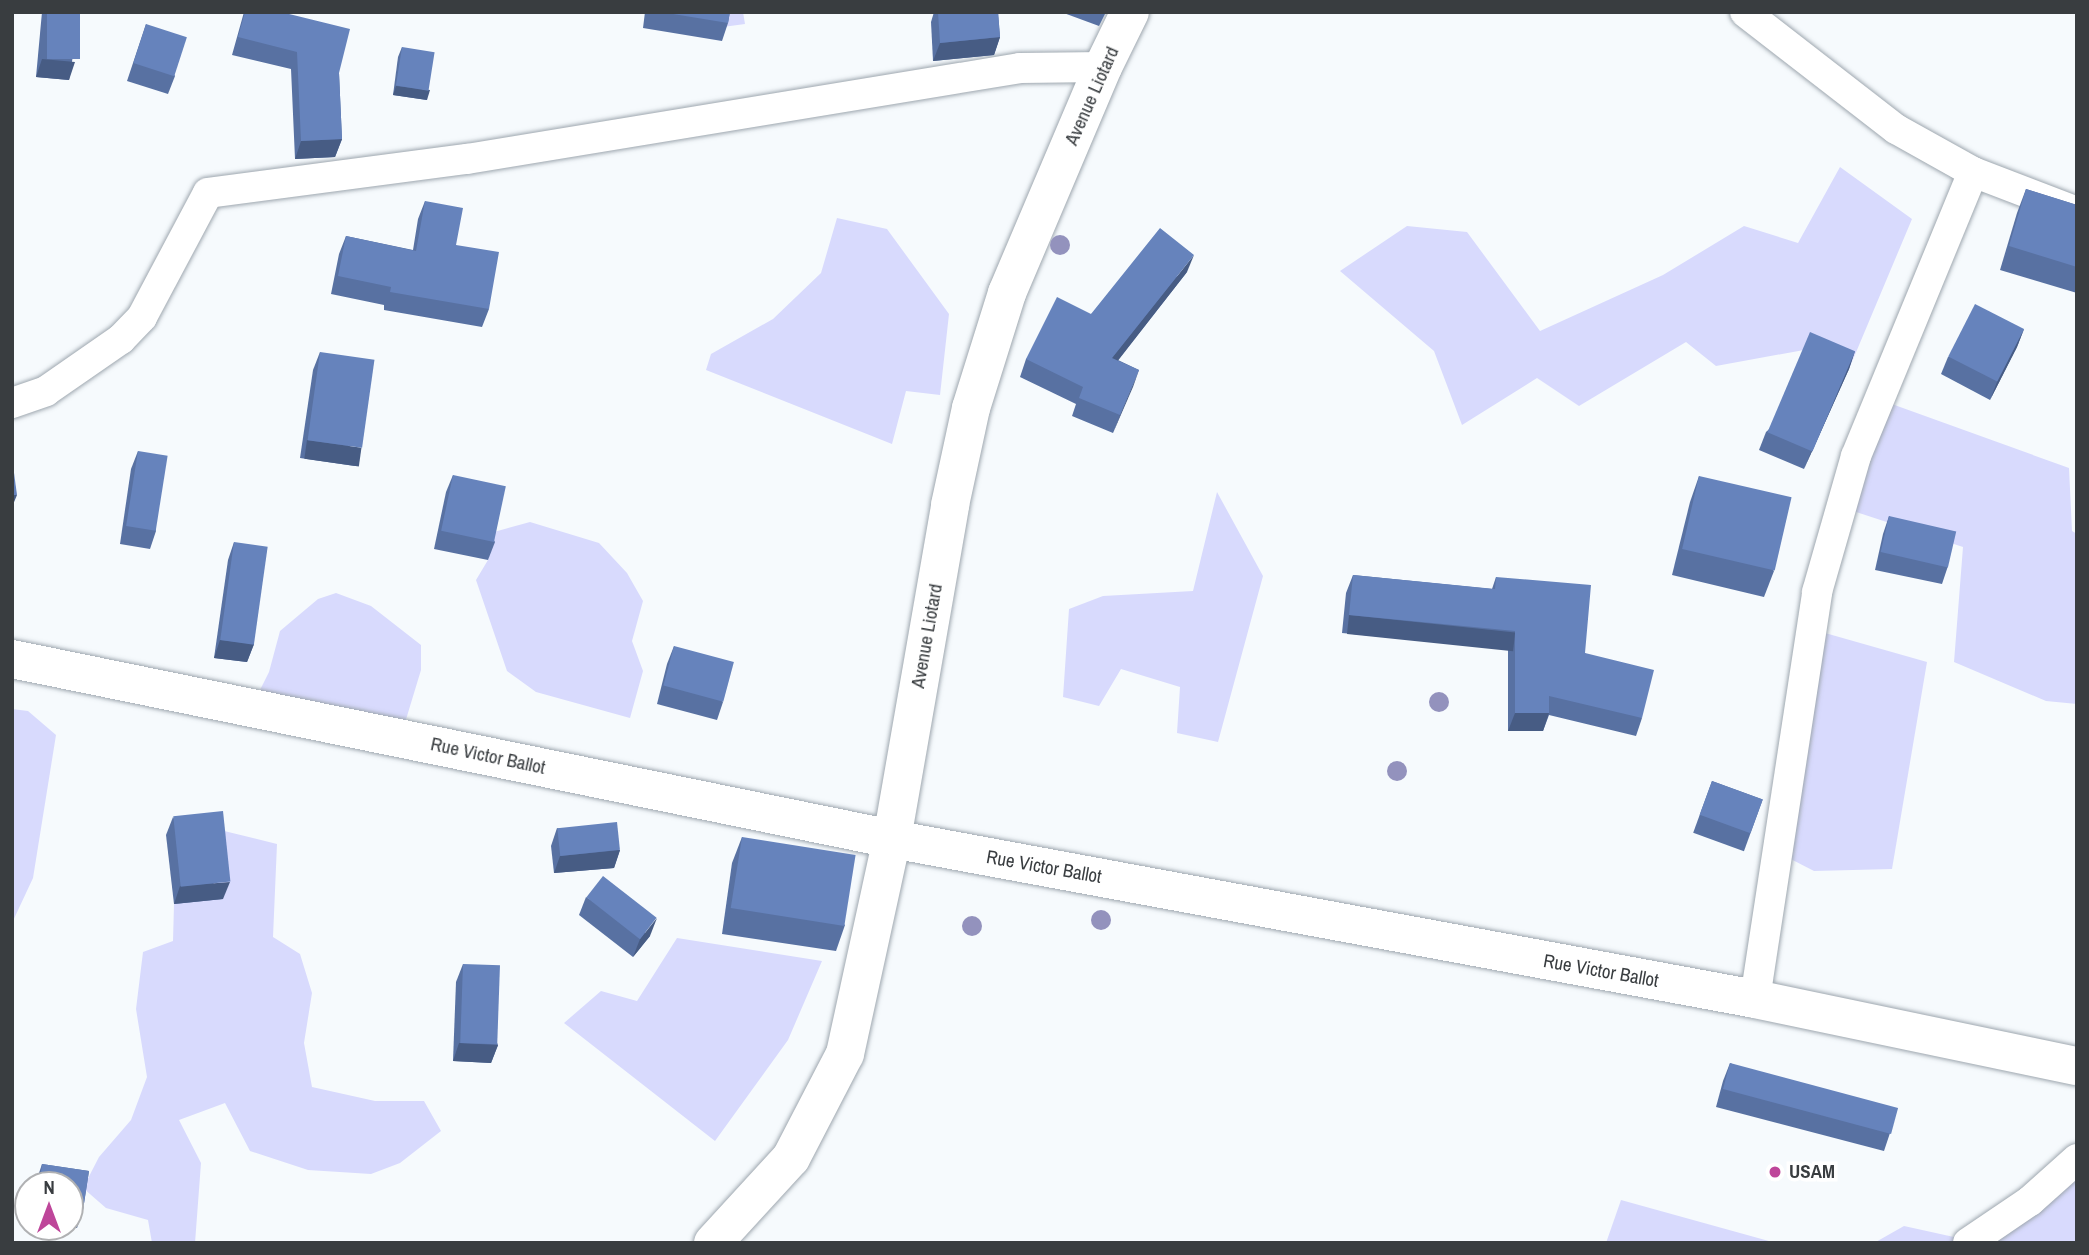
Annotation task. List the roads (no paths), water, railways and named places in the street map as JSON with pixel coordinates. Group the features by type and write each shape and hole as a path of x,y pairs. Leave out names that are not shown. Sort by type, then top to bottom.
{"main road":[{"name":"Avenue Liotard","path":"713,1243 791,1158 845,1054 892,839 948,519 971,408 1007,293 1103,67 1130,12"},
{"name":"Rue Victor Ballot","path":"12,659 892,839 1755,999 2077,1066"}],"street":[{"path":"1745,12 1896,128 1973,172 2077,212"},
{"path":"12,402 46,391 121,339 142,317 208,193 467,159 1020,68 1103,67"},
{"path":"1755,999 1817,592 1856,456 1973,172"},
{"path":"1968,1243 2030,1201 2077,1159"}],"place":[{"name":"USAM","path":"1775,1172"}]}
